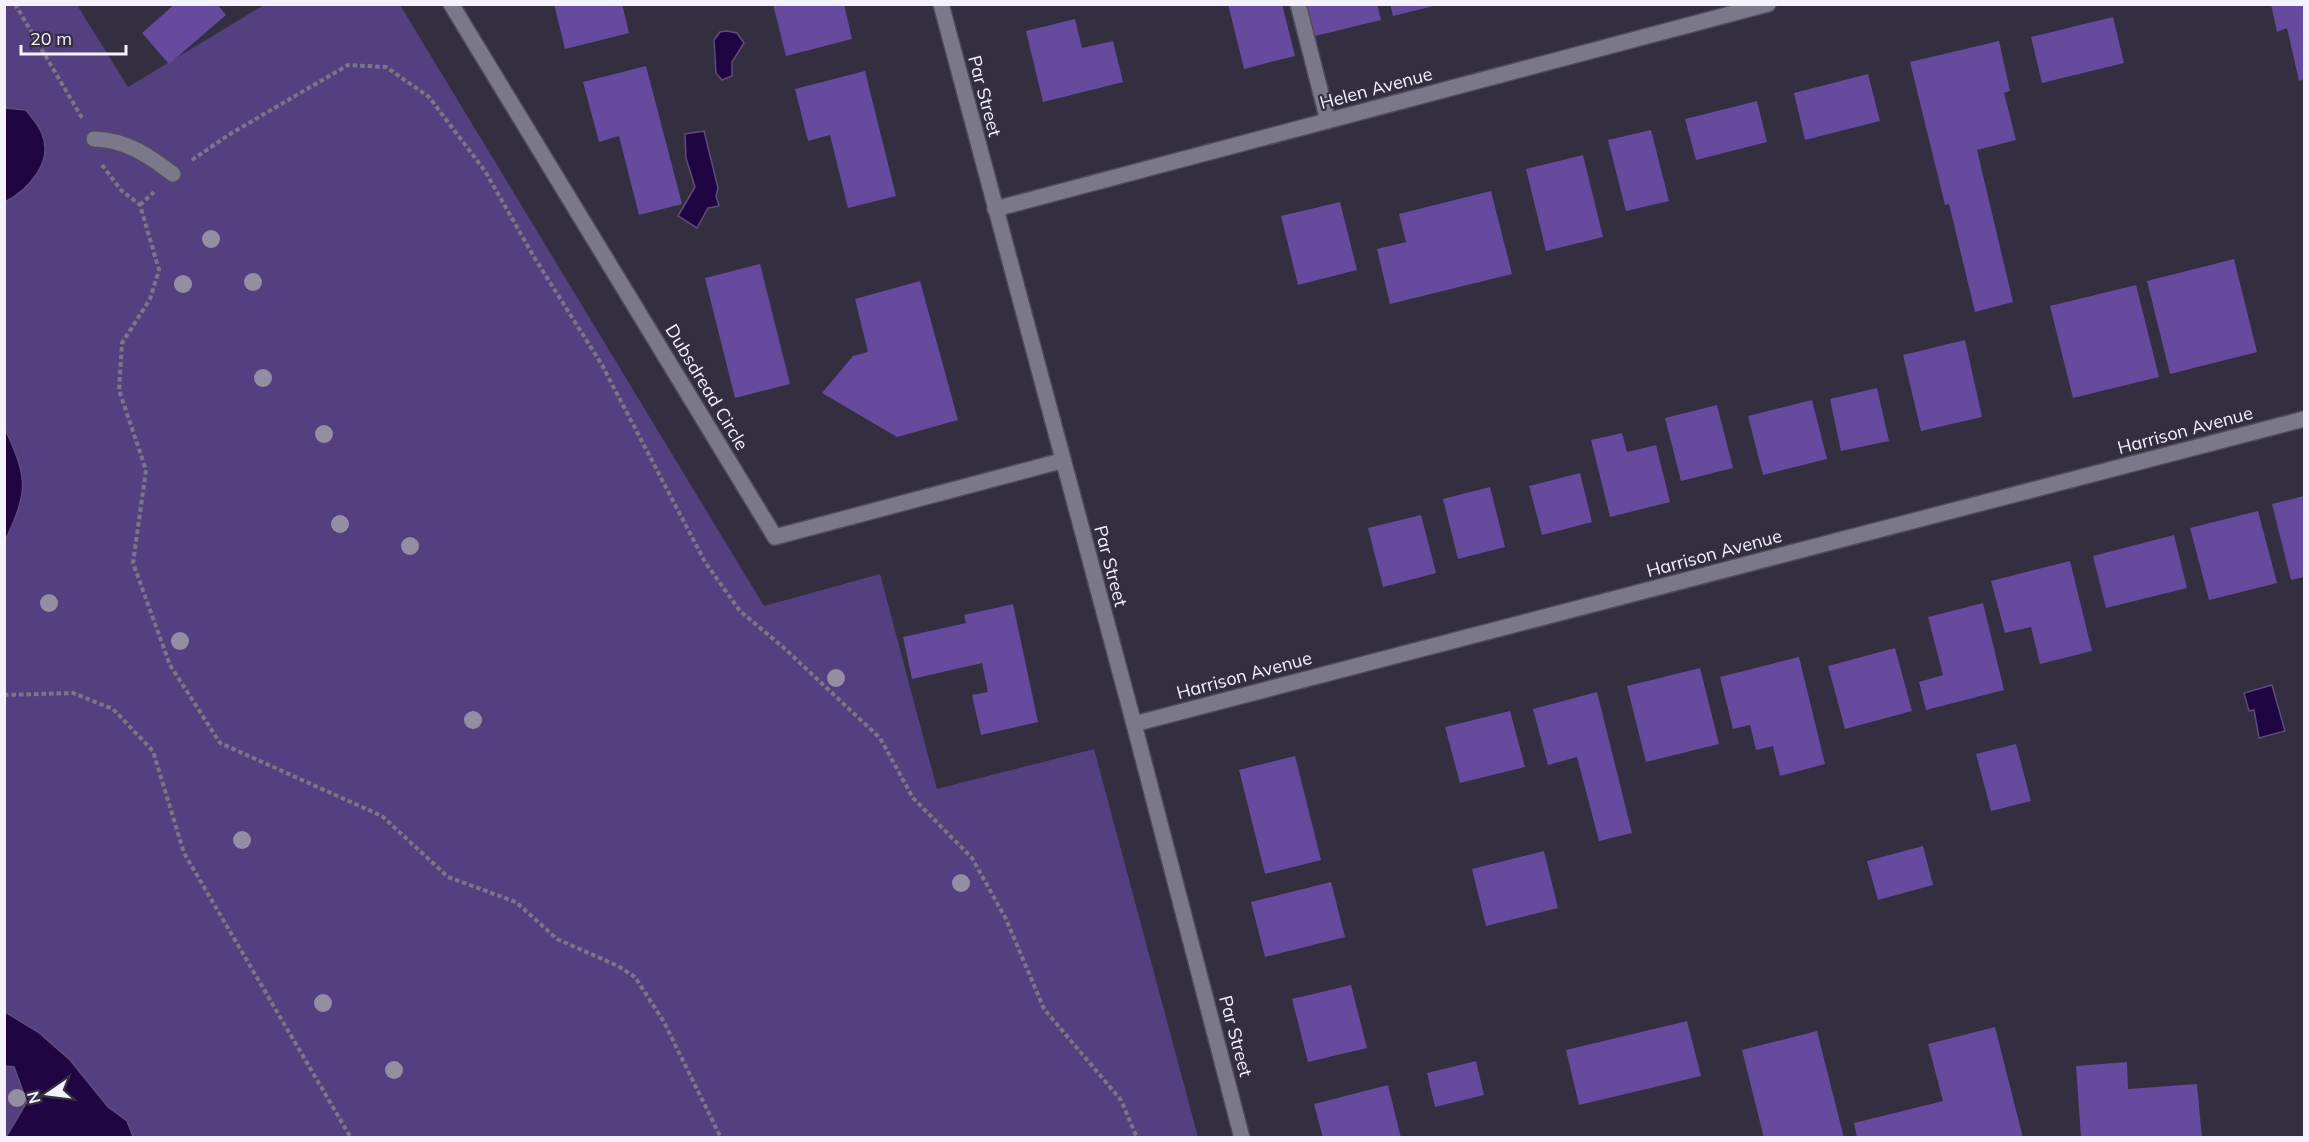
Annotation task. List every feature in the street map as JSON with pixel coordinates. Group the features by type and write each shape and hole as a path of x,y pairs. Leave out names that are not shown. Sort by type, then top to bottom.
{"street":[{"name":"Dubsdread Circle","path":"451,4 776,537 1061,461"},
{"name":"Par Street","path":"940,4 1061,461 1134,724 1242,1137"},
{"path":"1298,4 1328,121"},
{"name":"Helen Avenue","path":"995,208 1768,4"},
{"path":"94,139 108,139 143,151 173,174"},
{"name":"Harrison Avenue","path":"1134,724 2304,419"}],"path":[{"path":"15,4 94,139 94,146 105,170 121,190 140,205 159,270 150,299 122,342 119,390 146,470 133,563 170,665 220,743 382,816 448,877 516,902 557,939 618,966 635,977 664,1022 721,1137"},
{"path":"140,205 173,174 230,134 348,65 386,67 429,97 485,171 602,365 705,562 740,611 880,738 913,798 972,858 1006,919 1044,1009 1121,1101 1137,1137"},
{"path":"4,695 73,693 113,709 153,751 184,853 351,1137"}],"shaded area":[{"path":"5,5 77,5 128,87 264,5 400,5 764,606 880,574 937,789 1094,749 1198,1137 5,1138"},
{"path":"720,32 737,33 744,43 732,62 732,76 722,80 716,73 714,40"},
{"path":"5,108 26,110 42,134 45,155 42,165 30,183 5,202"},
{"path":"704,131 718,188 716,196 719,206 708,208 697,228 678,216 695,187 686,158 685,134"},
{"path":"4,427 18,459 22,484 22,496 5,541"},
{"path":"2272,685 2285,731 2259,738 2254,710 2249,711 2244,693"},
{"path":"5,1012 38,1032 70,1060 108,1107 127,1121 133,1137 6,1137 27,1102 14,1067 5,1066"}],"building":[{"path":"175,4 217,4 226,15 169,64 142,33"},
{"path":"554,4 622,4 629,33 565,49"},
{"path":"773,4 844,4 852,39 786,56"},
{"path":"1228,4 1282,4 1295,56 1244,69"},
{"path":"1303,4 1377,4 1381,20 1311,37"},
{"path":"1390,4 1433,4 1433,6 1393,16"},
{"path":"2271,4 2304,4 2304,79 2299,81 2287,28 2277,32"},
{"path":"2113,17 2124,63 2042,83 2031,37"},
{"path":"1075,19 1082,48 1113,41 1123,82 1043,102 1026,31"},
{"path":"1999,41 2010,91 2004,93 2016,140 1977,150 2013,302 1975,312 1949,204 1945,205 1910,62"},
{"path":"646,66 682,204 639,215 619,136 599,142 583,82"},
{"path":"865,71 896,196 848,208 830,135 808,141 795,89"},
{"path":"1868,74 1880,121 1805,140 1794,93"},
{"path":"1757,101 1767,142 1696,160 1685,119"},
{"path":"1651,130 1669,201 1626,211 1608,140"},
{"path":"1583,155 1603,237 1546,251 1526,169"},
{"path":"1491,191 1512,274 1390,304 1377,249 1406,242 1399,214"},
{"path":"1340,202 1357,270 1298,285 1281,216"},
{"path":"2234,259 2257,352 2170,374 2147,281"},
{"path":"760,264 790,384 735,398 705,278"},
{"path":"920,281 958,420 897,437 822,393 853,356 868,352 855,299"},
{"path":"2136,285 2159,377 2073,398 2050,306"},
{"path":"1965,340 1982,417 1921,431 1903,355"},
{"path":"1877,388 1889,441 1841,451 1830,399"},
{"path":"1812,400 1827,459 1763,475 1748,416"},
{"path":"1717,405 1733,468 1681,481 1665,418"},
{"path":"1622,433 1627,452 1656,445 1670,502 1610,517 1591,440"},
{"path":"1580,473 1592,522 1542,535 1529,486"},
{"path":"1490,487 1505,547 1458,559 1443,499"},
{"path":"2304,496 2304,577 2291,580 2272,504"},
{"path":"2258,511 2277,583 2209,600 2190,528"},
{"path":"1421,515 1436,573 1383,587 1368,528"},
{"path":"2174,535 2187,588 2106,608 2093,556"},
{"path":"2070,561 2092,651 2040,664 2031,627 2005,633 1991,581"},
{"path":"1983,603 2004,690 1926,710 1919,682 1943,675 1928,617"},
{"path":"1013,604 1038,722 981,735 972,695 988,692 982,663 912,679 903,637 966,623 964,615"},
{"path":"1895,648 1912,711 1845,729 1828,666"},
{"path":"1799,657 1825,764 1780,776 1773,746 1756,750 1750,725 1733,729 1720,677"},
{"path":"1700,668 1719,744 1646,762 1627,686"},
{"path":"1597,692 1632,833 1599,841 1577,757 1548,765 1533,709"},
{"path":"1510,711 1525,767 1460,783 1445,727"},
{"path":"2016,744 2031,801 1991,811 1976,754"},
{"path":"1295,756 1321,860 1265,874 1239,770"},
{"path":"1923,846 1933,885 1878,900 1867,861"},
{"path":"1544,851 1558,908 1486,926 1472,869"},
{"path":"1331,882 1345,937 1265,957 1251,902"},
{"path":"1351,985 1367,1048 1308,1062 1292,999"},
{"path":"1687,1021 1701,1076 1579,1105 1566,1050"},
{"path":"1995,1027 2023,1138 1857,1138 1854,1123 1943,1101 1928,1044"},
{"path":"1817,1031 1844,1138 1764,1138 1742,1050"},
{"path":"1476,1061 1484,1095 1435,1107 1427,1073"},
{"path":"2127,1062 2128,1089 2197,1084 2202,1138 2081,1138 2076,1066"},
{"path":"1388,1085 1401,1138 1323,1138 1314,1104"}]}
